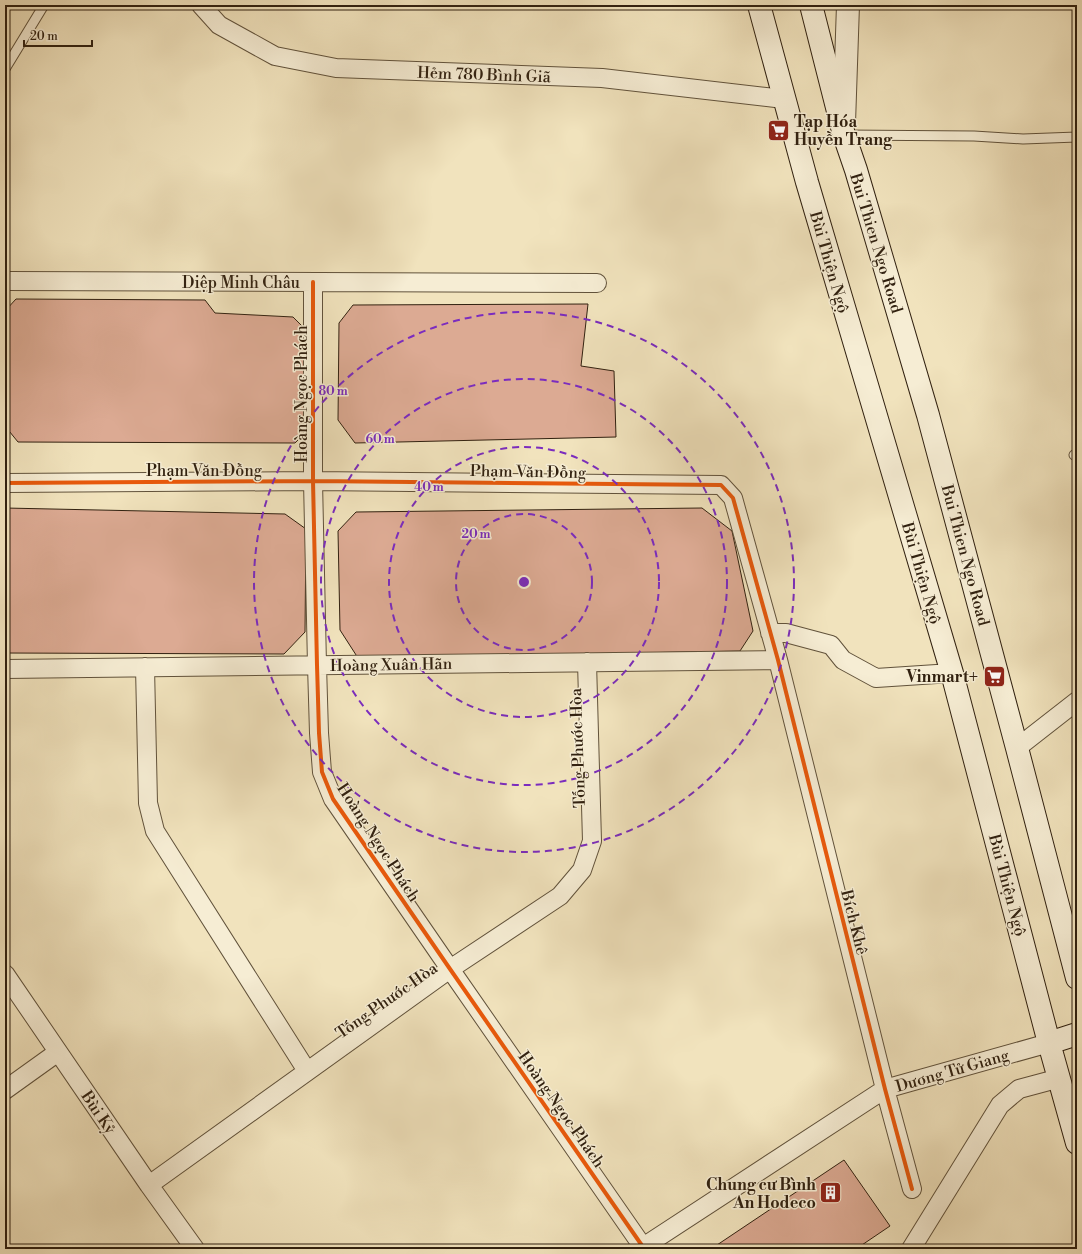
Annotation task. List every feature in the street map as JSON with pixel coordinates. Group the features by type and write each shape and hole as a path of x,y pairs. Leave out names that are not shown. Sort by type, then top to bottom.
{"main road":[{"name":"Bùi Thiện Ngộ","path":"758,5 811,197 952,673 1048,1043 1060,1078 1077,1143"},
{"name":"Bui Thien Ngo Road","path":"810,5 844,135 856,170 928,415 1018,748 1077,978"},
{"name":"Bui Thien Ngo Road","path":"844,135 848,5"},
{"path":"1048,1043 1077,1034"}],"street":[{"name":"Hẻm 780 Bình Giã","path":"201,5 219,25 275,56 336,68 602,78 784,99"},
{"name":"Diệp Minh Châu","path":"5,281 597,283"},
{"name":"Hoàng Ngọc Phách","path":"313,282 313,481 317,665 322,772 334,799 641,1248"},
{"name":"Phạm Văn Đồng","path":"5,483 313,481 721,485 733,498 778,660"},
{"path":"770,633 786,633 831,645 843,660 876,678 952,673"},
{"name":"Hoàng Xuân Hãn","path":"5,669 778,660"},
{"name":"Bích Khê","path":"778,660 885,1089 912,1189"},
{"name":"Tống Phước Hòa","path":"149,1185 450,969 560,896 582,870 592,841 587,662"},
{"path":"145,667 148,803 155,831 307,1071"},
{"path":"1018,748 1077,701"},
{"name":"Bùi Kỷ","path":"5,974 149,1185 195,1249"},
{"name":"Dương Tử Giang","path":"641,1248 885,1089 1048,1043"},
{"path":"5,1090 58,1052"},
{"path":"912,1249 1000,1104 1019,1089 1060,1078"}],"lane":[{"path":"5,69 44,5"},
{"path":"844,135 974,136 1023,139 1077,137"}],"building":[{"path":"16,299 205,300 215,313 293,317 311,335 313,425 295,443 18,442 5,426 5,311"},
{"path":"588,304 581,366 614,371 616,437 355,443 338,420 339,323 353,305"},
{"path":"5,508 285,514 306,529 305,632 284,654 5,653"},
{"path":"702,508 732,531 753,631 740,651 358,658 340,630 338,531 356,512"},
{"name":"Chung cư Bình An Hodeco","path":"844,1160 890,1226 856,1249 711,1249"}],"cycle path":[{"path":"313,282 313,481 319,733 322,772 333,799 643,1247"},
{"path":"5,483 313,481 721,485 733,498 778,660 885,1089 912,1189"}],"place":[{"name":"Tạp Hóa Huyền Trang","path":"778,130"},
{"name":"Vinmart+","path":"994,676"},
{"name":"Chung cư Bình An Hodeco","path":"831,1193"}]}
